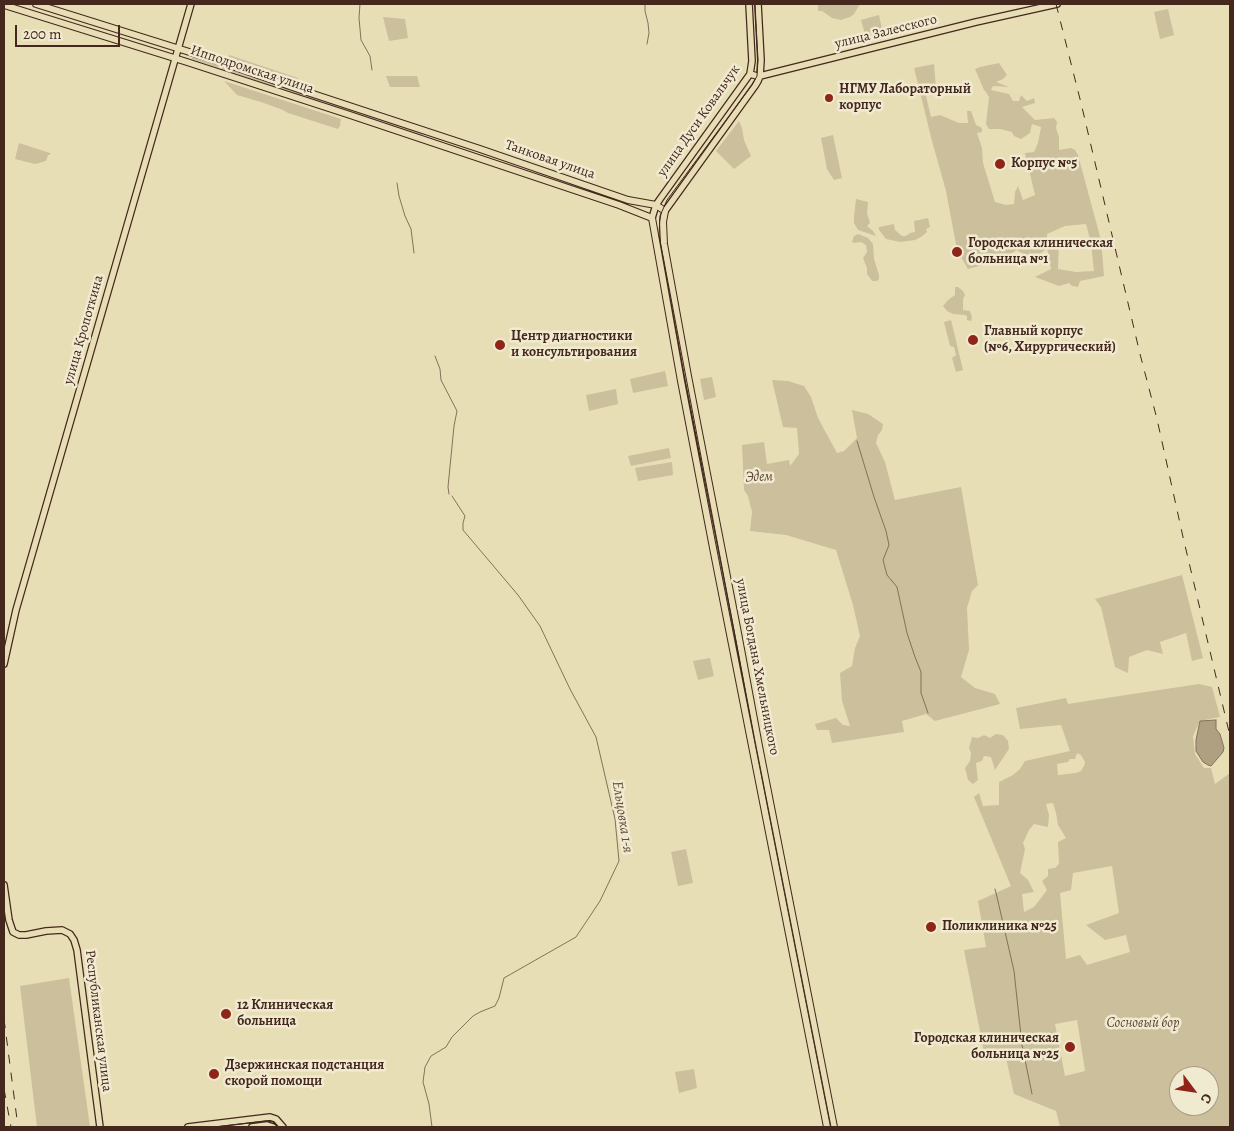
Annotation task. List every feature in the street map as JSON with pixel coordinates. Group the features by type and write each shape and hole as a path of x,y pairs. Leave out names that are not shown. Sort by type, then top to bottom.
{"highway":[{"name":"Ипподромская улица","path":"36,4 178,48 437,135"},
{"name":"Ипподромская улица","path":"4,5 175,58 434,143"},
{"path":"423,139 426,137 426,131"},
{"name":"Танковая улица","path":"437,135 628,200 656,205"},
{"name":"Танковая улица","path":"434,143 619,205 652,218"},
{"path":"481,160 485,156 484,150"},
{"path":"498,165 498,160 502,156"},
{"path":"652,218 664,213 656,205"},
{"name":"улица Богдана Хмельницкого","path":"664,213 662,235 688,376 740,641 761,761 834,1127"},
{"name":"улица Богдана Хмельницкого","path":"652,218 714,553 827,1127"}],"main road":[{"name":"улица Кропоткина","path":"4,664 16,610 191,4"},
{"name":"улица Дуси Ковальчук","path":"652,218 656,205 750,74 752,61 748,4"},
{"name":"улица Дуси Ковальчук","path":"664,213 755,86 760,76 758,4"},
{"name":"улица Залесского","path":"750,74 760,76 976,22 1057,4"},
{"name":"Республиканская улица","path":"4,885 9,920 13,932 26,935 56,929 70,934 74,940 77,950 100,1127"},
{"path":"188,1127 265,1117 275,1119 283,1127"},
{"path":"252,1127 274,1127 275,1119"}],"green space":[{"path":"818,4 860,4 854,14 841,20 818,11"},
{"path":"1168,9 1174,35 1160,39 1154,12"},
{"path":"879,15 883,33 866,38 861,20"},
{"path":"383,17 405,19 408,38 389,41"},
{"path":"194,55 423,132 423,135 421,136 192,59"},
{"path":"229,55 298,78 298,80 296,82 227,59"},
{"path":"999,63 1007,75 996,82 1009,87 993,86 991,90 1009,94 1013,101 1019,101 1021,95 1027,101 1034,98 1035,103 1022,107 1035,120 1054,118 1057,122 1059,150 1071,148 1078,155 1101,240 1104,276 1080,281 1078,287 1072,286 1069,283 1059,286 1035,277 1051,269 1047,248 1033,260 1017,250 998,261 968,269 957,250 946,191 914,68 934,64 936,88 930,90 926,96 931,117 940,115 959,123 968,123 967,111 971,111 976,125 982,128 982,132 977,133 982,148 983,163 995,202 1006,205 1014,204 1015,192 1018,186 1023,200 1035,195 1025,153 1034,152 1041,127 1032,124 1030,133 1021,139 1014,136 1012,132 989,129 986,124 989,97 975,69","holes":["1086,224 1091,243 1094,271 1076,272 1058,269 1059,240 1047,242 1047,234 1065,226"]},
{"path":"386,76 417,76 420,87 390,87"},
{"path":"224,81 341,119 340,126 338,129 237,95"},
{"path":"739,121 751,156 734,169 716,151"},
{"path":"833,135 842,178 834,180 827,169 821,138"},
{"path":"19,143 50,153 50,155 48,155 46,161 35,164 15,159"},
{"path":"856,199 868,202 867,213 870,223 867,226 876,236 858,230 854,223"},
{"path":"928,218 930,227 926,229 927,232 915,240 900,242 886,239 879,230 879,227 894,224 895,230 902,236 906,236 915,232 914,221"},
{"path":"858,234 868,238 873,244 874,259 879,275 877,281 872,281 867,274 863,258 867,252 866,245 861,242 852,242 854,236"},
{"path":"955,287 963,291 965,295 963,310 970,311 971,321 967,320 965,315 953,314 947,311 943,306 955,295"},
{"path":"951,320 963,370 956,372 952,358 956,355 954,347 950,346 944,322"},
{"path":"665,371 668,386 633,393 630,379"},
{"path":"712,377 716,397 704,400 700,379"},
{"name":"Эдем","path":"772,380 788,381 804,386 811,397 818,418 837,453 844,451 857,438 852,410 868,414 883,424 876,443 885,462 895,500 961,487 978,585 972,591 967,608 969,650 961,677 975,688 995,694 1000,704 935,721 926,714 902,721 904,732 832,743 829,730 817,730 815,724 836,718 843,725 850,726 842,701 840,673 852,666 855,648 860,636 853,605 836,550 786,535 750,531 752,512 748,496 744,490 742,445 764,442 767,464 789,460 790,466 799,454 797,428 783,427"},
{"path":"616,389 618,404 589,411 586,395"},
{"path":"669,448 671,458 631,466 628,456"},
{"path":"672,462 673,475 638,481 635,468"},
{"path":"1182,575 1203,658 1192,661 1186,633 1160,642 1163,654 1147,650 1129,657 1128,673 1115,667 1101,607 1095,599"},
{"path":"710,658 714,676 698,680 693,661"},
{"name":"Сосновый бор","path":"1199,684 1212,687 1220,717 1200,721 1193,736 1195,754 1204,768 1211,768 1215,784 1230,773 1230,1127 1060,1127 1056,1111 1014,1094 1004,1049 984,1052 964,950 986,947 978,901 1011,886 974,797 979,793 983,806 999,805 999,782 1013,775 1025,761 1070,751 1061,725 1020,729 1016,708 1066,698 1068,704","holes":["1077,753 1081,755 1085,762 1081,771 1058,775 1057,764 1075,759","1053,803 1058,825 1066,838 1058,842 1059,864 1055,868 1048,869 1048,876 1042,881 1047,890 1034,907 1024,912 1022,894 1034,892 1028,880 1020,873 1025,849 1023,843 1034,824 1048,827 1049,815 1046,804","1112,866 1119,913 1086,925 1105,940 1126,935 1130,952 1087,965 1080,955 1066,959 1060,893 1071,890 1073,873","1077,1020 1085,1071 1065,1076 1055,1024"]},
{"path":"996,734 1003,735 1008,741 1009,749 995,770 991,757 984,756 982,761 976,763 978,780 973,784 968,780 965,768 970,761 971,753 969,748 972,737 978,738 984,735 990,738"},
{"path":"686,849 693,883 678,886 671,852"},
{"path":"69,978 90,1127 37,1127 20,986"},
{"path":"694,1069 697,1088 679,1093 675,1072"}],"shaded area":[{"path":"1216,720 1216,729 1220,734 1224,748 1223,752 1211,766 1203,762 1196,751 1196,740 1200,721"}],"waterway":[{"name":"Ельцовка 1-я","path":"360,4 361,40 370,56 372,70"},
{"path":"645,4 649,33 647,44"},
{"name":"Ельцовка 1-я","path":"397,183 405,216 411,229 414,253"},
{"name":"Ельцовка 1-я","path":"435,356 440,369 441,380 457,411 448,487 449,494"},
{"path":"857,441 886,531 889,545 883,560 887,575 897,587 907,633 921,672 921,693 928,713"},
{"name":"Ельцовка 1-я","path":"432,1127 429,1104 423,1082 425,1067 431,1056 446,1047 452,1037 473,1016 495,1006 504,978 576,937 600,901 619,861 615,819 596,737 570,689 540,626 518,595 463,530 465,516 452,496"},
{"path":"995,889 1014,971 1022,1045 1032,1094"}],"tram line":[{"path":"755,4 757,76 667,200 660,216 659,235 755,741 831,1127"},
{"path":"214,1127 266,1121 273,1122 278,1127"}],"railway":[{"path":"1056,4 1157,419 1230,736"},
{"path":"4,1019 18,1127"},
{"path":"4,1089 11,1127"}],"place":[{"name":"НГМУ Лабораторный корпус","path":"829,98"},
{"name":"Корпус №5","path":"1000,164"},
{"name":"Городская клиническая больница №1","path":"957,252"},
{"name":"Главный корпус (№6, Хирургический)","path":"973,340"},
{"name":"Центр диагностики и консультирования","path":"500,345"},
{"name":"Поликлиника №25","path":"931,927"},
{"name":"12 Клиническая больница","path":"226,1014"},
{"name":"Городская клиническая больница №25","path":"1070,1047"},
{"name":"Дзержинская подстанция скорой помощи","path":"214,1074"}]}
